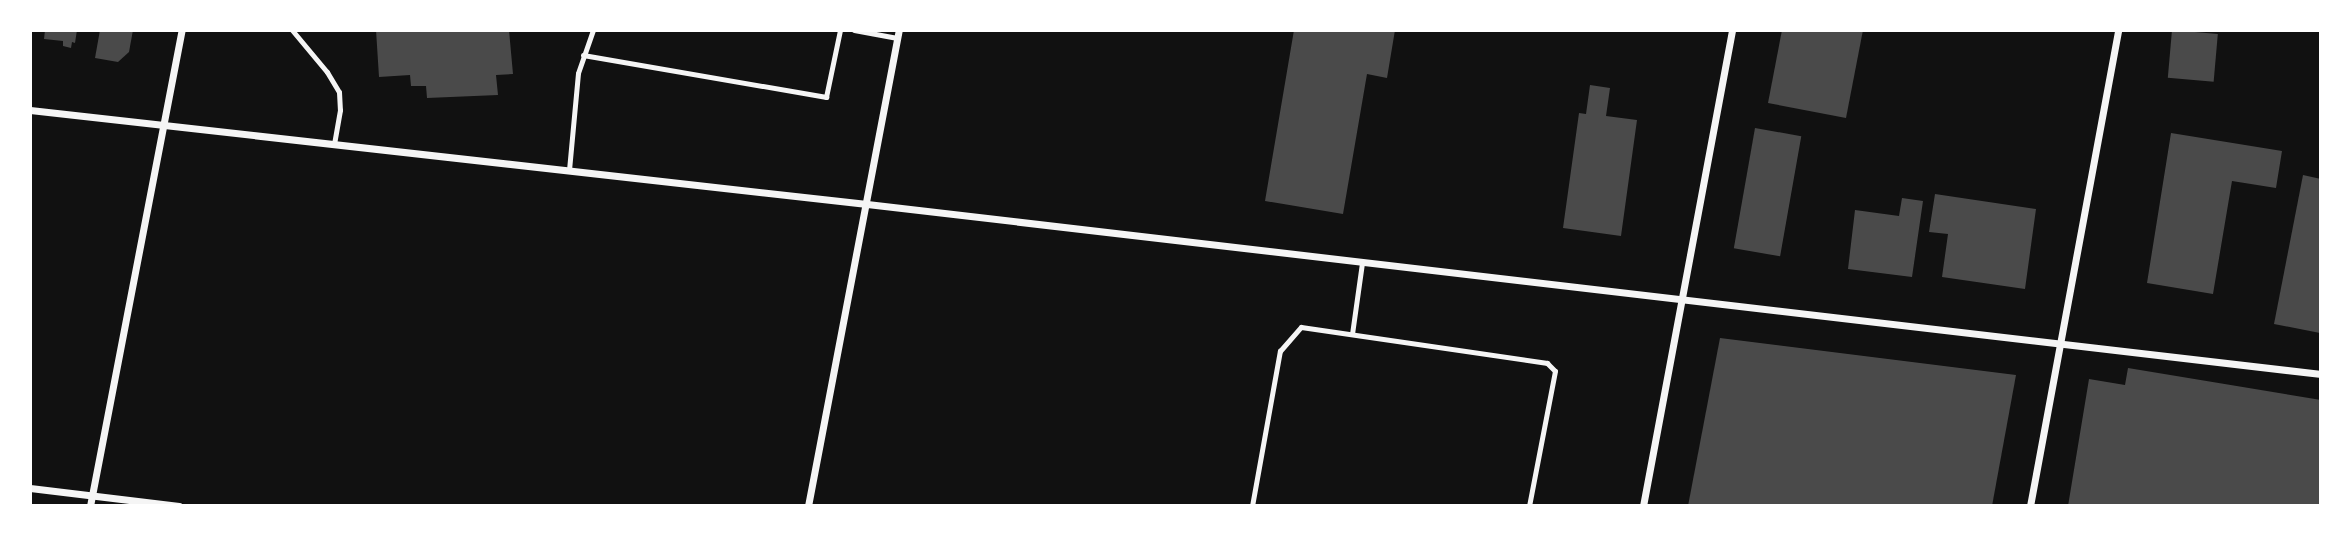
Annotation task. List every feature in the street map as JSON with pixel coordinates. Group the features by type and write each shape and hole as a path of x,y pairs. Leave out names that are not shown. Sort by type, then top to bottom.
{"street":[{"path":"90,506 182,30"},
{"path":"1643,506 1732,30"},
{"path":"2030,506 2118,30"},
{"path":"808,506 898,34"},
{"path":"30,110 867,204 2321,374"},
{"path":"30,488 179,506"}],"lane":[{"path":"292,30 327,72 339,92 340,110 334,144"},
{"path":"569,170 578,73 593,30"},
{"path":"583,55 826,97 841,30"},
{"path":"853,30 898,34"},
{"path":"1352,334 1362,263"},
{"path":"1252,506 1280,351 1301,327 1547,363 1555,371 1530,506"}],"building":[{"path":"45,30 77,30 75,43 72,42 71,48 63,46 63,41 44,39"},
{"path":"100,30 133,30 129,52 118,62 95,58"},
{"path":"376,30 509,30 513,74 496,75 498,95 427,98 426,86 411,86 410,75 379,77"},
{"path":"1294,30 1395,30 1387,78 1367,74 1343,214 1265,201"},
{"path":"1782,30 1863,30 1846,118 1768,103"},
{"path":"2172,30 2218,34 2214,82 2168,78"},
{"path":"1590,85 1610,88 1606,116 1637,120 1621,236 1563,228 1579,113 1586,114"},
{"path":"1755,128 1801,136 1780,256 1734,248"},
{"path":"2171,133 2282,151 2276,188 2232,181 2213,294 2147,283"},
{"path":"2303,175 2321,179 2320,333 2274,324"},
{"path":"1935,194 2036,209 2025,289 1942,277 1948,234 1929,232"},
{"path":"1902,198 1923,201 1912,277 1848,269 1855,210 1899,216"},
{"path":"1720,338 2016,375 1992,506 1688,506"},
{"path":"2128,368 2321,400 2321,506 2068,506 2089,379 2125,385"}]}
